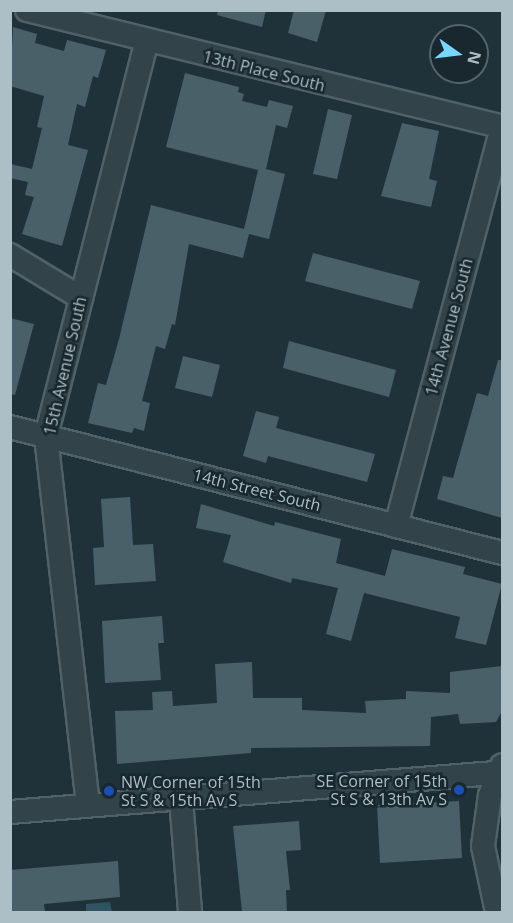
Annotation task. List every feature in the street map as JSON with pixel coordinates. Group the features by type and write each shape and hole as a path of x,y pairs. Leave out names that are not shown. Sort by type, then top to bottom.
{"street":[{"name":"13th Place South","path":"27,10 89,18 147,41 502,128"},
{"name":"15th Avenue South","path":"88,805 46,436 147,41"},
{"name":"14th Avenue South","path":"396,526 502,128"},
{"path":"10,255 81,298"},
{"name":"14th Street South","path":"10,427 502,553"},
{"path":"10,812 181,799 501,769 490,795 483,846 497,912"},
{"path":"181,799 189,912"}],"water":[{"path":"110,902 112,912 86,912 86,904"}],"building":[{"path":"218,10 266,10 262,27 217,15"},
{"path":"294,10 326,10 317,42 288,33"},
{"path":"13,27 37,34 35,43 64,51 67,40 106,50 98,78 93,76 85,107 77,104 68,145 88,150 62,246 22,234 34,197 25,195 28,182 10,178 10,164 32,169 42,128 37,127 44,96 10,86"},
{"path":"185,73 239,87 238,92 244,94 242,101 267,107 269,100 293,106 287,128 276,125 266,169 285,174 269,239 249,234 243,258 189,244 175,325 172,324 165,349 156,346 142,401 150,403 144,431 134,428 132,433 88,423 98,383 106,385 151,205 244,229 258,170 166,147"},
{"path":"328,109 352,115 337,179 313,174"},
{"path":"402,123 439,131 429,179 437,181 431,207 381,196"},
{"path":"313,253 420,281 412,309 305,281"},
{"path":"10,318 34,324 15,395 10,394"},
{"path":"289,341 396,370 389,397 283,368"},
{"path":"183,356 220,365 212,397 175,388"},
{"path":"498,360 502,360 502,518 437,499 443,476 453,478 477,393 488,396"},
{"path":"256,411 279,417 276,428 375,454 367,482 268,456 266,463 243,456"},
{"path":"130,497 133,545 153,544 156,581 95,585 93,548 104,547 101,499"},
{"path":"201,504 274,526 275,522 341,539 336,563 385,576 392,549 465,567 463,574 502,584 486,645 455,638 460,617 364,593 351,641 326,634 338,588 292,578 291,583 223,562 231,535 196,528"},
{"path":"162,616 164,643 158,643 161,680 105,683 102,621"},
{"path":"252,662 253,698 302,698 302,710 366,713 365,701 406,699 406,691 450,693 450,672 502,666 502,711 496,722 460,724 458,714 431,717 430,746 251,748 251,753 117,764 115,711 153,710 152,692 172,691 173,706 217,703 215,664"},
{"path":"459,801 462,858 380,863 377,805"},
{"path":"299,821 301,850 286,851 290,890 286,890 287,912 242,912 233,826"},
{"path":"118,861 120,897 44,904 45,912 10,912 10,870"}],"place":[{"name":"SE Corner of 15th St S & 13th Av S","path":"459,790"},
{"name":"NW Corner of 15th St S & 15th Av S","path":"109,791"}]}
